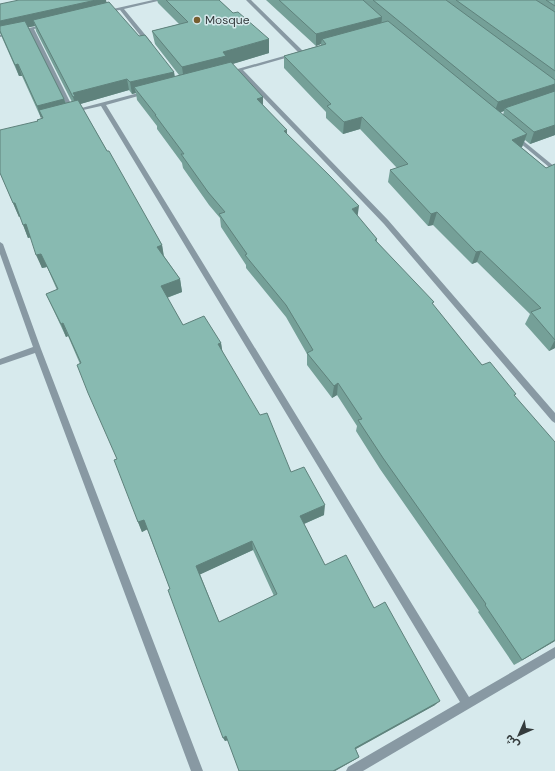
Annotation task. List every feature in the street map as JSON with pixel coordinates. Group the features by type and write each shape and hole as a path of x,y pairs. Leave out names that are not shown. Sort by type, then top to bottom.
{"street":[{"path":"98,13 160,0"},
{"path":"248,0 302,53"},
{"path":"121,8 154,49"},
{"path":"0,36 53,23"},
{"path":"31,29 73,112"},
{"path":"309,51 237,71 386,222 555,420"},
{"path":"66,114 153,92"},
{"path":"103,104 467,704"},
{"path":"510,132 555,170"},
{"path":"0,244 37,349 197,771"},
{"path":"0,362 37,349"},
{"path":"352,771 555,652"}],"building":[{"path":"19,0 96,0 0,21 0,4"},
{"path":"166,0 219,0 233,13 238,12 269,39 223,52 226,56 182,67 152,31 188,22"},
{"path":"279,0 363,0 382,17 316,34"},
{"path":"373,0 446,0 555,80 555,84 498,102"},
{"path":"456,0 536,0 555,12 555,71"},
{"path":"546,0 555,0 555,6"},
{"path":"109,2 139,36 145,35 174,72 130,82 127,79 73,93 75,96 73,97 33,20"},
{"path":"25,21 64,99 37,106 18,64 15,65 0,31 0,26"},
{"path":"388,21 527,134 512,140 546,168 555,164 555,340 531,312 541,308 481,251 476,252 437,212 431,214 390,170 408,164 362,117 344,122 327,106 331,104 284,56 326,44 322,39"},
{"path":"231,62 263,97 257,99 287,130 284,131 359,206 352,209 377,239 375,240 434,302 432,303 482,365 490,362 516,394 514,395 555,442 555,640 522,660 485,605 486,604 383,458 358,420 362,419 338,383 334,386 307,353 313,350 286,305 245,255 247,254 219,214 225,212 208,192 181,154 184,154 134,87"},
{"path":"555,91 555,125 534,132 505,108"},
{"path":"78,100 107,151 109,151 162,245 157,247 180,279 161,286 183,325 204,316 221,343 218,344 260,415 267,413 291,472 304,467 325,505 300,516 325,565 346,555 374,608 385,602 440,701 355,748 359,757 333,771 239,771 226,736 223,738 168,590 170,589 144,520 138,522 114,460 117,459 77,365 81,363 63,323 61,324 46,294 58,289 41,254 36,255 26,224 23,225 15,203 13,203 0,173 0,130 38,121 37,120 43,118 39,110","holes":["252,541 277,594 219,622 196,566"]}],"place":[{"name":"Mosque","path":"197,20"}]}
